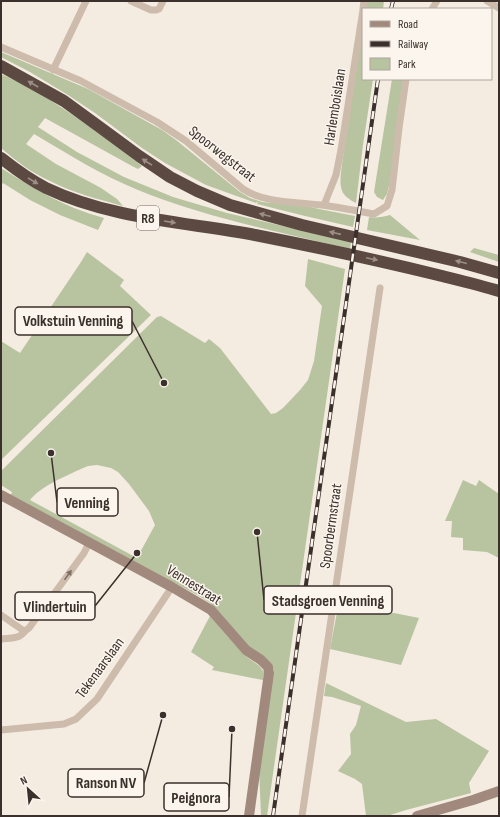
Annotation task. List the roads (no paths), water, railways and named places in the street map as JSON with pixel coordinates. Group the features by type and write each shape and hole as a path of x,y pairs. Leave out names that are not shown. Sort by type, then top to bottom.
{"highway":[{"path":"1,66 64,101 170,177 197,191 230,205 302,225 460,262 499,273"},
{"name":"R8","path":"1,158 21,174 45,188 75,200 112,211 254,235 355,255 499,290"}],"street":[{"path":"53,70 86,1"},
{"path":"131,1 153,11 159,9 164,1"},
{"path":"487,1 499,8"},
{"name":"Harlemboislaan","path":"324,205 336,175 362,16"},
{"name":"Spoorwegstraat","path":"1,47 80,81 157,122 186,141 243,189 253,195 266,199 324,205 374,214 386,206 392,190 406,80"},
{"name":"Spoorbermstraat","path":"302,816 380,288"},
{"name":"Vennestraat","path":"3,499 172,587 211,610 246,650 261,660 268,667 269,673 249,816"},
{"path":"1,639 15,638 29,628 84,553 89,543"},
{"name":"Tekenaarslaan","path":"1,730 64,724 76,719 97,699 172,587"},
{"path":"1,615 24,631"},
{"path":"417,816 499,791"}],"railway":[{"path":"391,8 393,1"},
{"path":"273,816 378,80"}],"place":[{"name":"Volkstuin Venning","path":"164,383"},
{"name":"Venning","path":"51,453"},
{"name":"Stadsgroen Venning","path":"257,532"},
{"name":"Vlindertuin","path":"137,553"},
{"name":"Ranson NV","path":"163,715"},
{"name":"Peignora","path":"232,729"}]}
